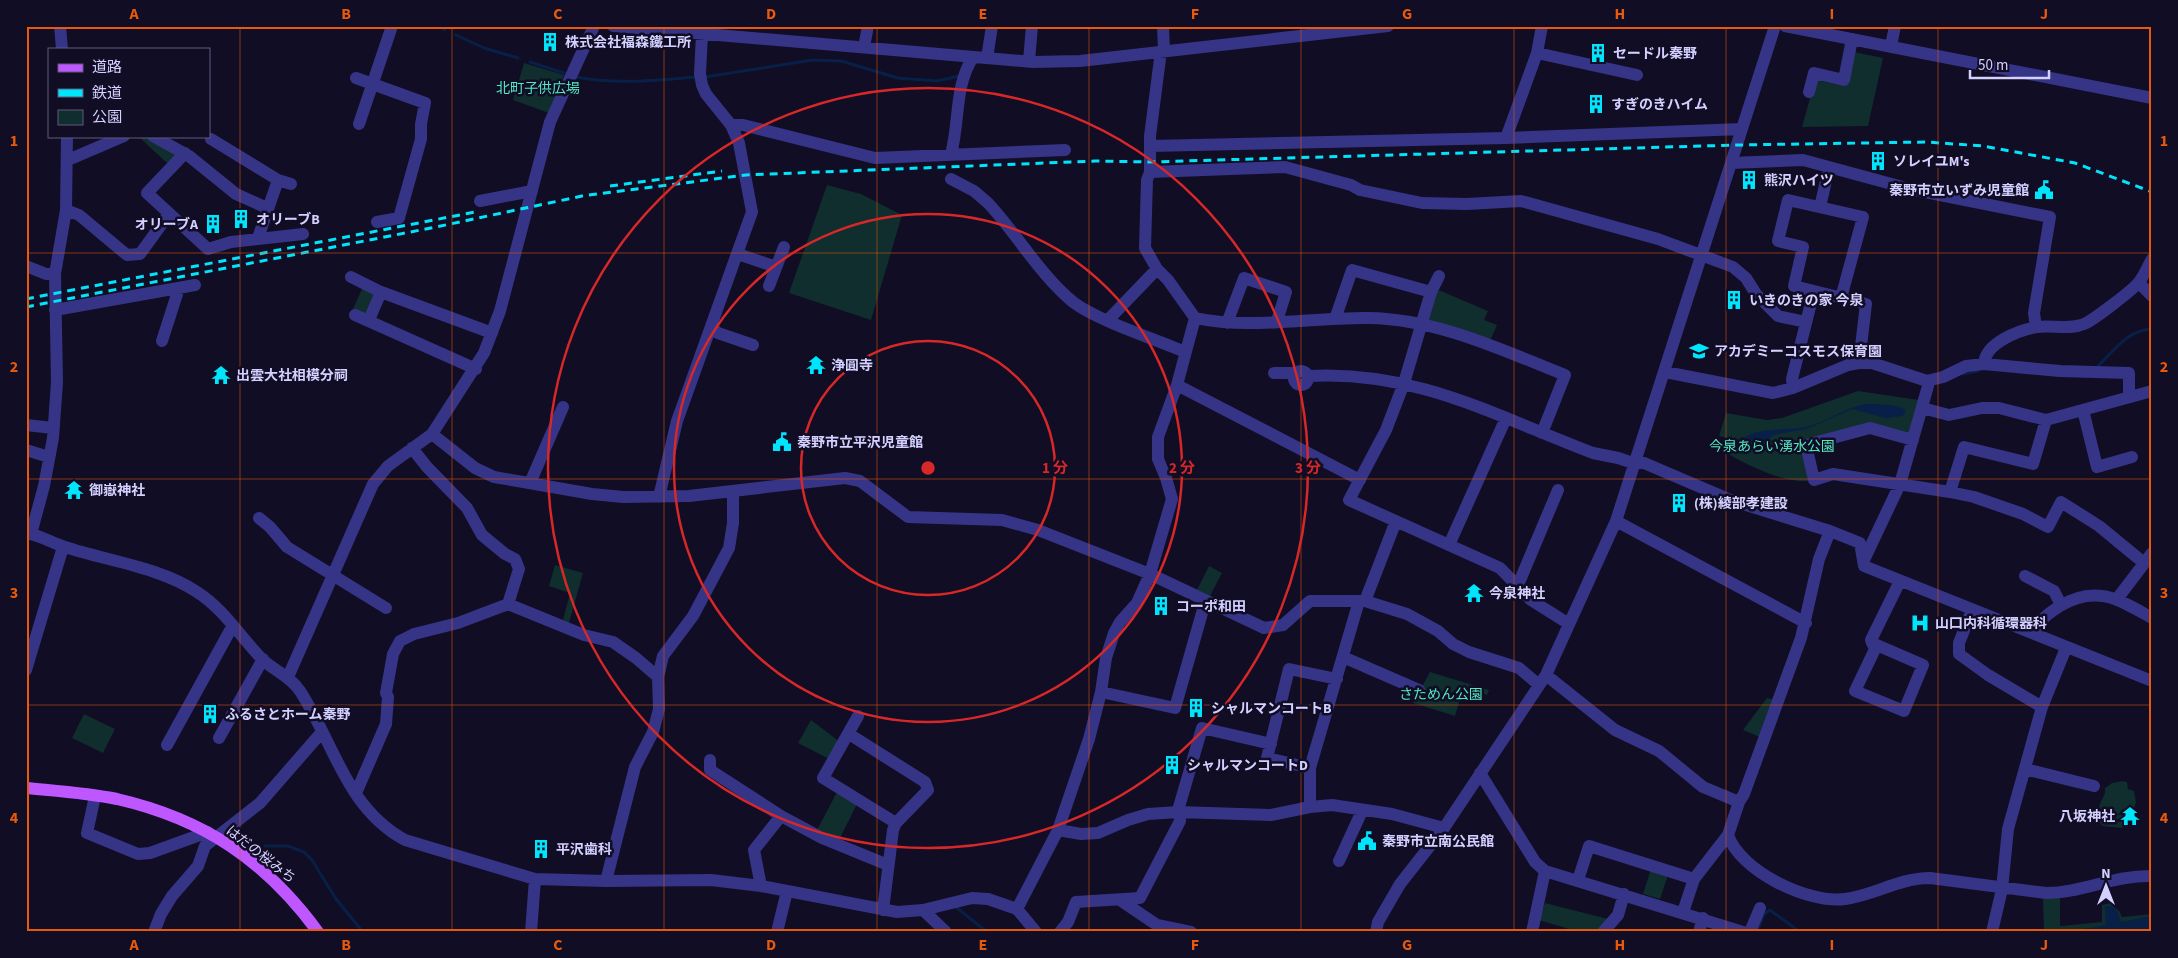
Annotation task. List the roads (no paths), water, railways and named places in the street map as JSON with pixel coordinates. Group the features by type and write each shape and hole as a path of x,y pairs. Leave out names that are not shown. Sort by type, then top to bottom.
{"main road":[{"name":"はだの桜みち","path":"26,788 116,799 166,813 212,834 233,847 269,875 294,900 318,932"}],"street":[{"path":"60,26 62,48"},
{"path":"359,124 392,26"},
{"path":"288,677 373,484 388,466 432,434 476,368 500,311 550,122 594,26"},
{"path":"613,26 701,30 864,47 1029,61 1080,61 1388,26"},
{"path":"864,47 868,26"},
{"path":"987,58 992,26"},
{"path":"1029,61 1032,26"},
{"path":"1163,26 1162,51 1150,146 1150,172 1144,242 1147,253 1157,269 1168,280 1195,318 1227,323 1370,318 1422,325 1466,336 1565,375 1542,433"},
{"path":"1506,138 1537,52 1542,26"},
{"path":"1376,932 1389,901 1400,884 1444,828 1542,680 1616,521 1637,462 1774,26"},
{"path":"1785,26 2152,98"},
{"path":"1891,46 1895,26"},
{"path":"660,497 677,421 752,212 739,143 731,126 706,94 702,85 700,74 701,30"},
{"path":"1809,92 1814,73 1844,80 1852,39"},
{"path":"1537,52 1637,75"},
{"path":"951,154 958,98 965,68 973,56"},
{"path":"356,78 425,103 421,124 421,139 399,218 377,222"},
{"path":"731,126 743,125 874,158 1065,150"},
{"path":"1150,146 1506,138 1742,129"},
{"path":"67,138 66,210 55,274 57,382 53,428 44,486 29,533 63,547 165,576 179,582 209,601 274,670 288,677 302,693 321,733 367,812 387,830 405,840 535,879 606,881 711,880 761,886 896,912 923,910 972,898 988,900 1017,909 1036,932"},
{"path":"68,160 119,138"},
{"path":"157,138 185,154 236,194 267,208"},
{"path":"211,139 278,180 291,184"},
{"path":"185,154 147,193 208,249 232,242 304,234"},
{"path":"1731,163 1802,160 1910,189 2050,217 2034,313 2036,327"},
{"path":"1150,172 1285,167 1351,185 1360,190 1422,202 1467,204 1521,201 1658,239 1733,267 1746,278 1756,294 1778,316 1806,322"},
{"path":"1820,207 1829,168"},
{"path":"258,238 278,180"},
{"path":"951,180 974,191 988,203 1059,288 1074,302 1108,320 1185,352"},
{"path":"480,201 532,191"},
{"path":"1841,298 1863,217 1788,200 1778,241 1803,247 1794,286 1841,298 1866,304 1859,364"},
{"path":"66,210 79,215 127,255 140,254 169,214"},
{"path":"769,286 784,247"},
{"path":"738,254 776,267"},
{"path":"1984,364 1984,356 1988,350 2002,340 2036,327 2082,325 2139,283 2152,259"},
{"path":"26,266 46,274 55,274"},
{"path":"1108,320 1157,269"},
{"path":"1336,319 1352,270 1431,292"},
{"path":"1439,276 1431,292 1404,383 1386,430 1349,500 1500,568 1518,585 1530,600 1569,624"},
{"path":"351,277 381,292 492,333"},
{"path":"1227,323 1244,278 1286,292 1277,321"},
{"path":"2139,283 2152,296"},
{"path":"55,310 195,285"},
{"path":"162,341 179,288"},
{"path":"1793,388 1792,380 1814,291"},
{"path":"369,320 381,292"},
{"path":"355,315 476,368"},
{"path":"1017,909 1058,830 1089,739 1101,692 1106,658 1114,633 1120,622 1137,603 1150,574 1172,499 1158,459 1158,438 1177,385 1195,318"},
{"path":"712,327 718,333 753,345"},
{"path":"1665,372 1773,393 1793,388 1848,365 1872,364 1927,380 1943,377 1966,366 1984,364 2060,371 2129,373 2129,396"},
{"path":"1274,373 1352,376 1404,383 1432,390 1593,453 1637,462 1733,501 1830,531 1860,543 1864,566 2152,681"},
{"path":"1864,560 1900,484 1922,408 1927,380"},
{"path":"1177,385 1360,480"},
{"path":"1922,408 1949,415 1982,408 1999,408 2046,420 2129,396 2152,392"},
{"path":"530,483 563,407"},
{"path":"2083,410 2097,467 2132,457"},
{"path":"1449,545 1506,418"},
{"path":"1950,492 1964,447 2033,464 2046,420"},
{"path":"26,425 53,428"},
{"path":"1913,440 1870,428 1806,445 1814,480 1833,474 1950,492 1982,500 2023,514 2048,527 2061,502 2148,558 2117,599"},
{"path":"432,434 475,468 494,477 592,494 660,497 845,478 860,481 908,517 1002,520 1038,530 1150,574 1264,628 1283,625 1310,601 1362,600 1406,614 1469,652 1520,668 1542,680 1615,730 1660,751 1703,787 1739,802"},
{"path":"412,448 427,467 467,508 482,535 505,554 515,559 519,569 508,604"},
{"path":"26,450 49,457"},
{"path":"1518,585 1558,490"},
{"path":"606,881 635,767 653,732 659,709 658,677 663,656 694,616 729,548 733,523 733,491"},
{"path":"259,518 273,521 287,547 381,601"},
{"path":"1310,807 1310,768 1343,657 1362,600 1396,521"},
{"path":"1616,521 1710,574 1806,623"},
{"path":"1683,912 1694,879 1728,835 1806,623 1819,559 1830,531"},
{"path":"26,670 63,547"},
{"path":"2025,576 2054,591 2061,606"},
{"path":"1872,642 1923,665 1904,712 1855,691 1874,649 1871,640 1900,581"},
{"path":"2035,634 2041,620 2061,606 2083,596 2099,595 2117,599 2152,618"},
{"path":"356,793 386,724 388,674 393,654 400,642 414,634 458,623 508,604 584,635 613,642 658,677"},
{"path":"1101,692 1175,708 1204,606"},
{"path":"1972,610 1958,643 1959,654 1988,675 2042,707"},
{"path":"167,745 232,627"},
{"path":"1992,932 2002,889 2008,829 2042,707 2066,648"},
{"path":"1343,657 1419,690"},
{"path":"219,738 263,659"},
{"path":"1310,768 1267,758 1289,669 1337,679"},
{"path":"858,716 823,778 896,823"},
{"path":"1060,932 1068,922 1076,902 1140,898 1180,821 1178,812 1202,728 1271,744"},
{"path":"95,796 87,833 138,854 150,853 212,834 260,803 321,733"},
{"path":"849,734 924,782 928,790 896,823 893,830 884,910"},
{"path":"710,760 710,770 781,816 822,838 888,865"},
{"path":"2025,769 2094,786"},
{"path":"1480,773 1535,862 1545,871 1743,932"},
{"path":"1058,830 1081,834 1098,833 1148,814 1178,812 1271,815 1310,807 1332,805 1392,814 1444,828"},
{"path":"1339,861 1362,810"},
{"path":"761,886 754,850 781,816"},
{"path":"154,932 161,914 172,896 198,866 204,846 212,834"},
{"path":"1728,835 1731,846 1739,856 1773,881 1820,897 1842,900 1861,896 1912,878 1930,878 2002,889 2060,893 2118,878 2152,876"},
{"path":"1578,880 1589,846 1694,879"},
{"path":"1532,932 1545,871"},
{"path":"531,932 535,879"},
{"path":"777,932 786,891"},
{"path":"1603,932 1618,915 1624,894"},
{"path":"1120,900 1157,925 1191,932"},
{"path":"1750,932 1760,908"},
{"path":"923,910 946,932"},
{"path":"1699,932 1702,918"}],"water":[{"path":"1865,404 1896,406 1905,409 1905,413 1902,416 1885,418 1852,409 1807,429 1773,435 1764,443 1756,446 1745,438 1748,435 1761,431 1809,426 1849,409"},
{"path":"2115,905 2121,922 2152,916 2152,932 2066,932 2106,925 2105,907"}],"waterway":[{"path":"438,26 445,30"},
{"path":"456,35 484,48 518,58"},
{"path":"705,77 813,60 841,61 898,78 937,81 959,76"},
{"path":"530,62 564,73"},
{"path":"577,77 607,81 696,77"},
{"path":"2098,366 2128,337 2143,330 2152,329"},
{"path":"1963,374 1978,371"},
{"path":"265,846 288,846 304,852 312,860 336,899 363,932"},
{"path":"956,907 987,932"},
{"path":"1757,932 1764,914 1770,910 1800,932"}],"railway":[{"path":"26,307 436,227 582,196 746,175 1095,161 1149,162 1737,145 1926,142 1983,146 2075,163 2152,192"},
{"path":"610,186 722,171"},
{"path":"26,299 475,212"}],"place":[{"name":"株式会社福森鐵工所","path":"550,42"},
{"name":"セードル秦野","path":"1598,53"},
{"name":"すぎのきハイム","path":"1596,104"},
{"name":"ソレイユM's","path":"1878,161"},
{"name":"熊沢ハイツ","path":"1749,180"},
{"name":"秦野市立いずみ児童館","path":"2044,190"},
{"name":"オリーブB","path":"241,219"},
{"name":"オリーブA","path":"213,224"},
{"name":"いきのきの家 今泉","path":"1734,300"},
{"name":"アカデミーコスモス保育園","path":"1699,351"},
{"name":"浄圓寺","path":"816,365"},
{"name":"出雲大社相模分祠","path":"221,375"},
{"name":"秦野市立平沢児童館","path":"782,442"},
{"name":"御嶽神社","path":"74,490"},
{"name":"(株)綾部孝建設","path":"1679,503"},
{"name":"今泉神社","path":"1474,593"},
{"name":"コーポ和田","path":"1161,606"},
{"name":"山口内科循環器科","path":"1920,623"},
{"name":"シャルマンコートB","path":"1196,708"},
{"name":"ふるさとホーム秦野","path":"210,714"},
{"name":"シャルマンコートD","path":"1172,765"},
{"name":"八坂神社","path":"2130,816"},
{"name":"秦野市立南公民館","path":"1367,841"},
{"name":"平沢歯科","path":"541,849"}],"park label":[{"name":"北町子供広場","path":"538,88"},
{"name":"今泉あらい湧水公園","path":"1772,446"},
{"name":"さためん公園","path":"1441,694"}]}
